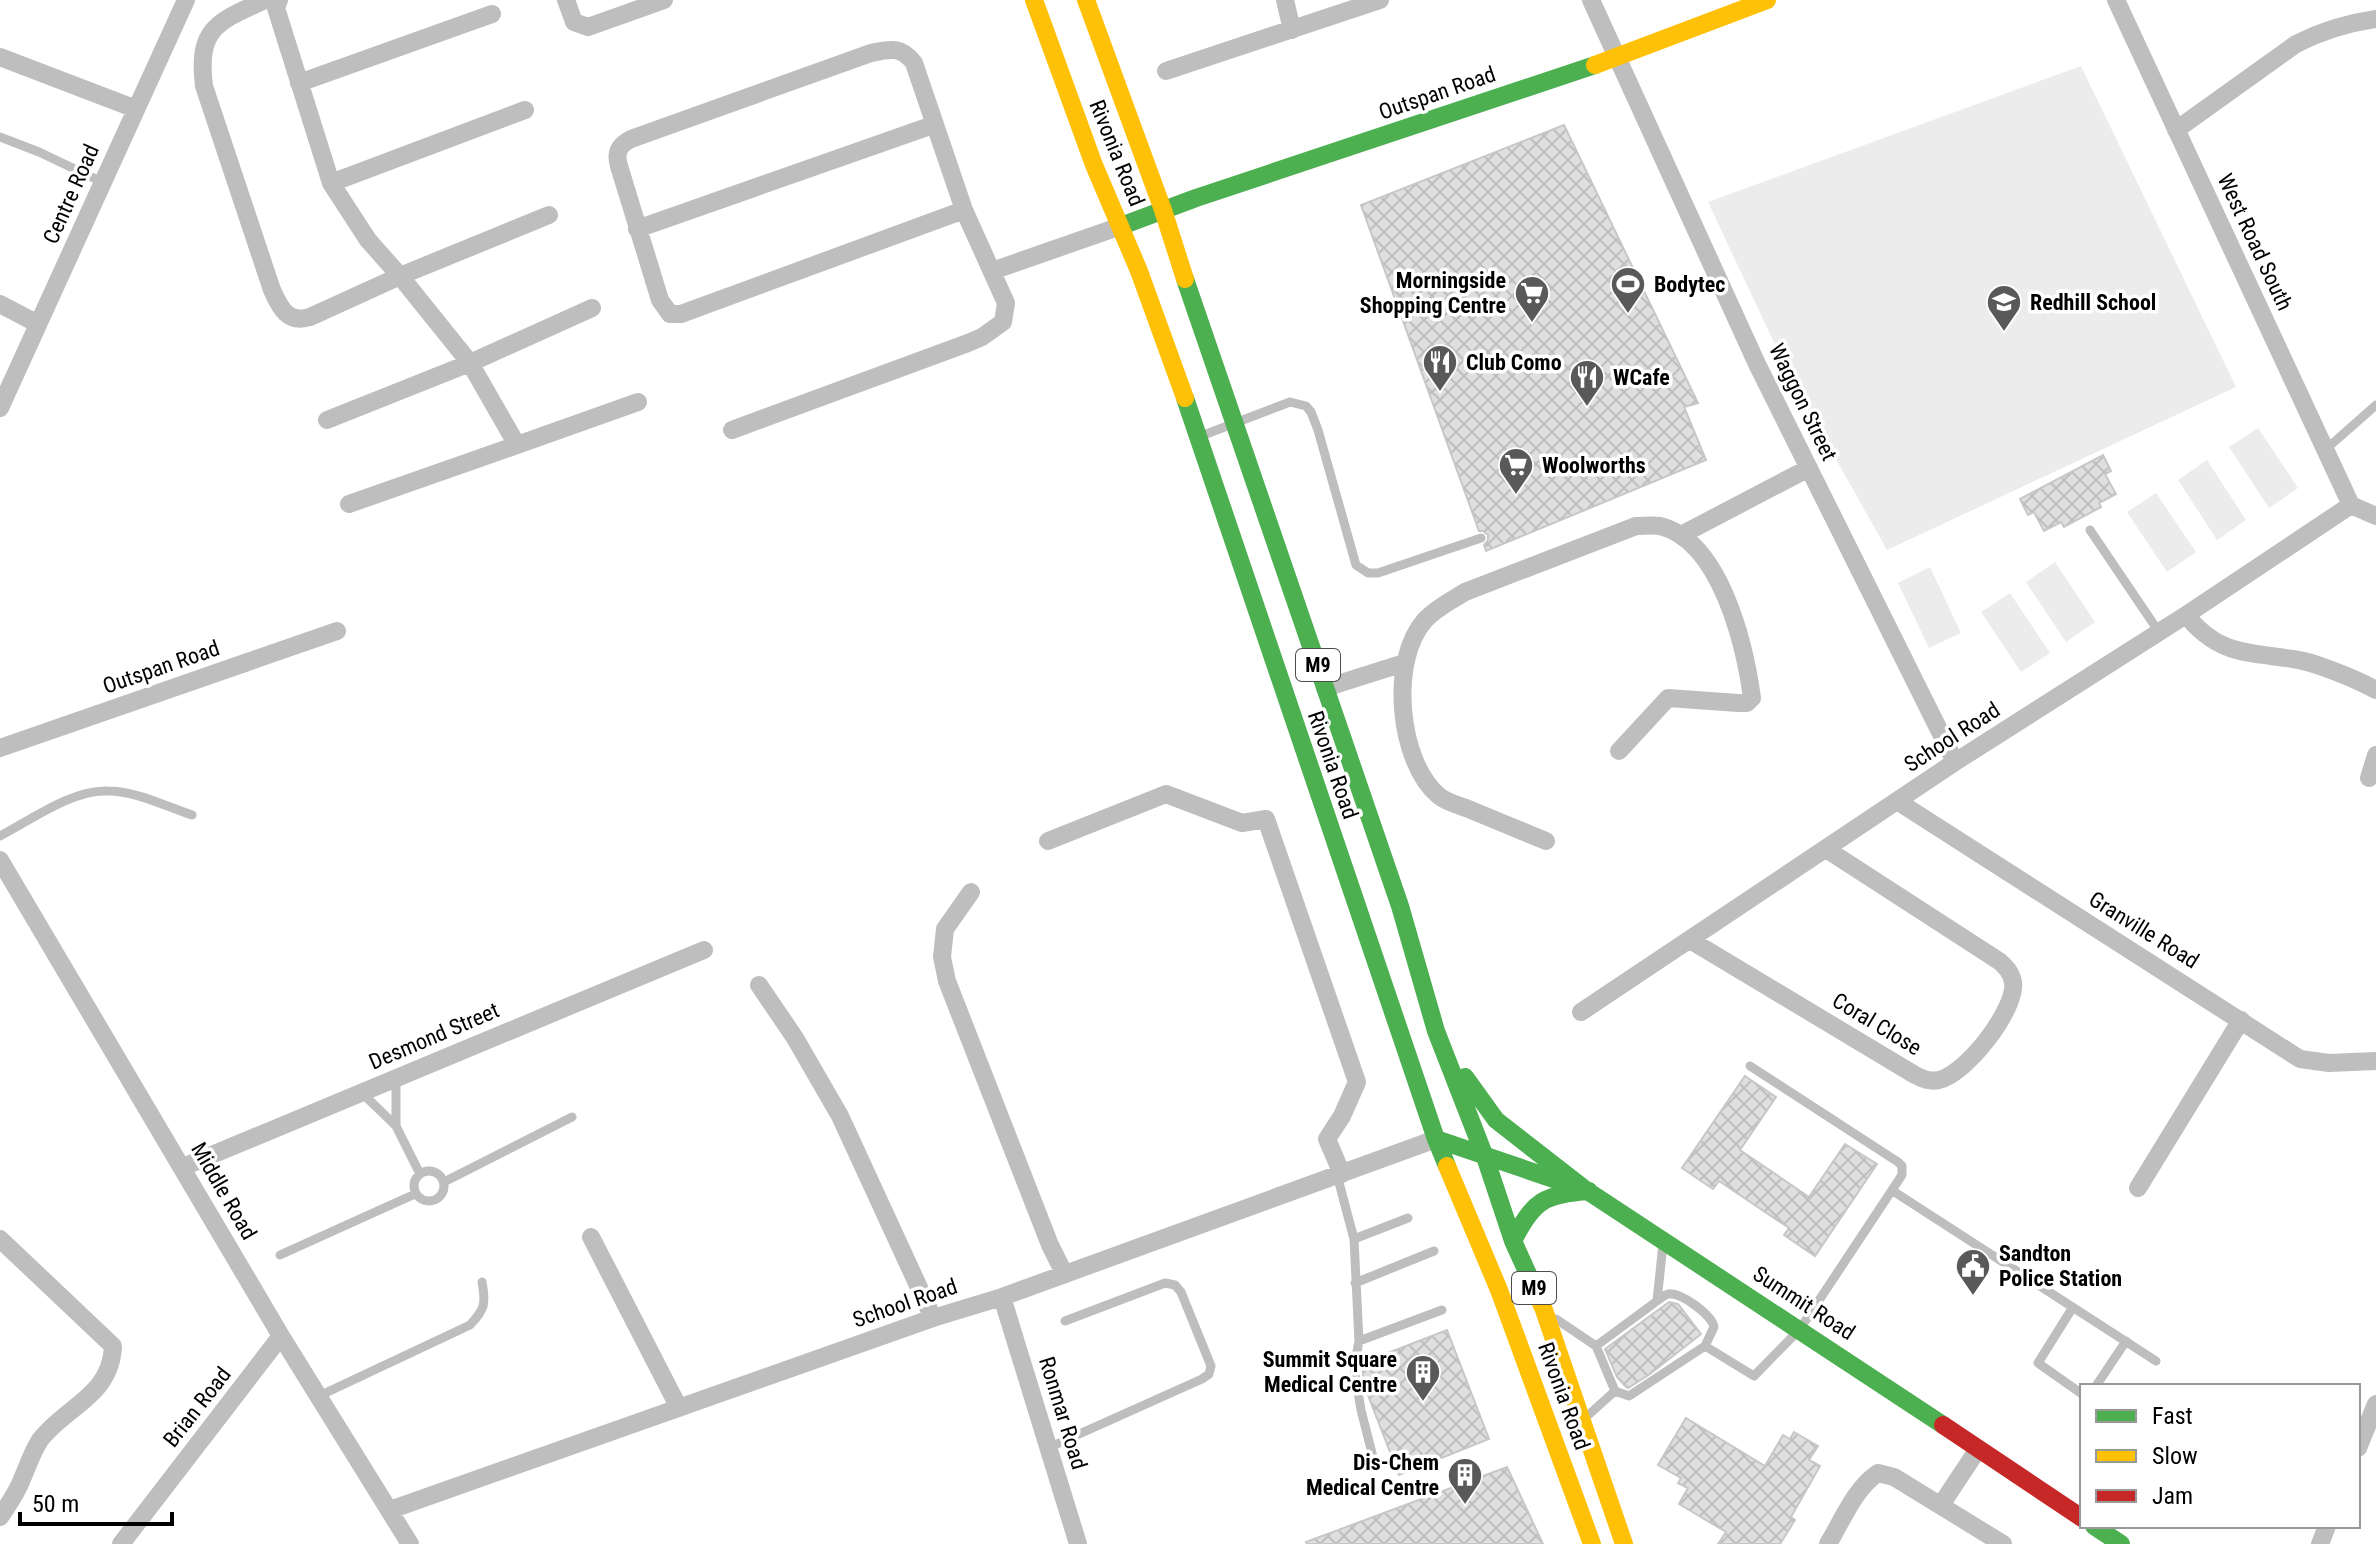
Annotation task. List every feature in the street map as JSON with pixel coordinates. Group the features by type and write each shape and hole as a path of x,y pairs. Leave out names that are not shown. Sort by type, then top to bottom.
{"main road":[{"name":"Rivonia Road","path":"1034,0 1199,436 1436,1139 1499,1290 1592,1544"},
{"name":"Rivonia Road","path":"1086,0 1163,210 1400,906 1436,1031 1485,1157 1513,1241 1544,1310 1624,1544"},
{"name":"Outspan Road","path":"1121,226 1617,58 1767,0"},
{"path":"1436,1031 1496,1120 1588,1190"},
{"name":"Summit Road","path":"1436,1139 1588,1190 2080,1517"},
{"path":"1513,1241 1531,1207 1560,1192 1588,1190"},
{"path":"2097,1528 2121,1544"}],"street":[{"name":"Centre Road","path":"0,408 186,0"},
{"path":"566,0 574,22 588,27 664,0"},
{"path":"1285,0 1292,30"},
{"path":"1166,71 1380,0"},
{"name":"Waggon Street","path":"1591,0 1757,364 1955,762"},
{"name":"West Road South","path":"2116,0 2351,505"},
{"path":"517,445 470,363 400,276 368,240 331,183 269,2 219,22 212,30 206,42 202,70 204,86 272,290 281,309 291,318 300,320 400,276 549,215"},
{"path":"299,83 492,14"},
{"path":"2176,130 2296,44 2353,22 2376,19"},
{"path":"732,430 968,343 1003,322 1006,303 964,210 914,63 906,52 871,53 631,139 622,145 617,159 637,229 660,300 667,311 676,315 964,210"},
{"path":"0,57 136,109"},
{"path":"331,183 525,110"},
{"path":"637,229 933,125"},
{"path":"992,271 1121,226"},
{"path":"0,304 38,324"},
{"path":"327,420 470,363 592,308"},
{"path":"349,504 638,402"},
{"path":"1681,535 1809,468"},
{"path":"2351,505 2376,516"},
{"name":"School Road","path":"1581,1012 1955,762 2186,615 2351,505"},
{"path":"1546,841 1440,797 1422,777 1413,757 1402,691 1404,663 1424,621 1465,592 1636,526 1660,526 1681,535 1696,549 1726,595 1747,662 1752,698 1747,703 1738,703 1668,698 1619,751"},
{"path":"2186,615 2199,632 2237,651 2307,662 2376,690"},
{"name":"Outspan Road","path":"0,748 337,631"},
{"path":"1325,688 1404,663"},
{"path":"2369,778 2376,755"},
{"path":"1048,841 1166,794 1242,823 1266,819 1357,1082 1342,1116 1327,1139 1339,1174"},
{"name":"Granville Road","path":"1897,801 2306,1061 2376,1061"},
{"name":"Coral Close","path":"1690,940 1915,1075 1936,1081 1952,1075 1979,1049 2003,1015 2013,990 2009,970 1826,849"},
{"name":"Middle Road","path":"0,860 281,1336 410,1544"},
{"path":"971,892 945,929 942,957 947,981 1050,1245 1064,1273"},
{"name":"Desmond Street","path":"183,1167 704,950"},
{"path":"759,985 795,1038 840,1116 933,1318"},
{"path":"2138,1188 2241,1020"},
{"name":"School Road","path":"390,1510 933,1318 1002,1297 1436,1139"},
{"path":"591,1237 679,1408"},
{"path":"0,1239 113,1346 112,1361 94,1392 43,1436 0,1517"},
{"name":"Ronmar Road","path":"1002,1297 1078,1544"},
{"name":"Brian Road","path":"121,1544 281,1336"},
{"path":"2360,1443 2376,1404"},
{"path":"1941,1505 1978,1449"},
{"path":"1828,1544 1868,1479 1878,1473 1894,1477 2003,1544"}],"lane":[{"path":"0,137 102,182"},
{"path":"1199,436 1290,402 1306,406 1315,419 1356,565 1368,573 1378,573 1481,538"},
{"path":"2325,450 2376,405"},
{"path":"2090,530 2159,632"},
{"path":"0,836 69,800 106,790 125,793 192,815"},
{"path":"1705,1346 1754,1376 1800,1329 1893,1191 1903,1170 1898,1162 1750,1066"},
{"path":"396,1078 396,1126"},
{"path":"361,1092 396,1126 420,1174"},
{"path":"444,1182 572,1117"},
{"path":"427,1171 441,1176 444,1182 441,1197 428,1202 415,1194 413,1187 420,1174 427,1171"},
{"path":"1339,1174 1354,1239 1359,1341 1355,1377 1373,1457"},
{"path":"1893,1191 2156,1361"},
{"path":"280,1255 415,1194"},
{"path":"1354,1239 1408,1218"},
{"path":"1657,1301 1664,1240"},
{"path":"1355,1283 1434,1251"},
{"path":"319,1396 470,1325 483,1311 485,1297 482,1282"},
{"path":"1048,1448 1202,1379 1209,1374 1211,1366 1181,1292 1175,1285 1165,1283 1065,1321"},
{"path":"1544,1310 1596,1346 1615,1391 1629,1396 1705,1346 1714,1327 1711,1318 1679,1296 1666,1294 1596,1346"},
{"path":"2073,1307 2038,1363 2080,1393"},
{"path":"1359,1341 1442,1310"},
{"path":"2097,1384 2126,1341"},
{"path":"1582,1420 1615,1391"}],"shaded area":[{"name":"Redhill School","path":"2081,66 2236,387 1887,550 1792,381 1708,202"},
{"path":"2258,428 2298,488 2269,508 2229,447"},
{"path":"2207,460 2246,520 2217,540 2178,480"},
{"path":"2156,493 2196,552 2167,572 2127,512"},
{"path":"2055,562 2095,622 2066,642 2026,582"},
{"path":"1930,567 1961,633 1929,648 1898,583"},
{"path":"2010,593 2050,653 2021,672 1981,612"}],"building":[{"name":"Morningside Shopping Centre","path":"1564,125 1698,403 1684,407 1706,460 1486,551 1484,545 1488,535 1479,531 1361,205"},
{"path":"2103,455 2111,471 2105,474 2116,494 2099,503 2101,507 2064,527 2061,522 2044,531 2034,512 2028,515 2020,499"},
{"path":"1745,1076 1776,1097 1740,1150 1809,1197 1845,1144 1877,1164 1815,1256 1784,1235 1789,1228 1719,1181 1713,1189 1682,1168"},
{"path":"1669,1302 1678,1304 1701,1334 1628,1388 1617,1377 1605,1349"},
{"name":"Summit Square Medical Centre","path":"1447,1330 1489,1439 1399,1475 1364,1385 1362,1363"},
{"path":"1686,1418 1765,1466 1783,1435 1790,1439 1794,1432 1818,1446 1809,1460 1820,1466 1791,1517 1795,1520 1780,1544 1718,1544 1726,1532 1679,1504 1688,1488 1678,1483 1681,1478 1658,1465"},
{"name":"Dis-Chem Medical Centre","path":"1507,1467 1543,1544 1306,1542"}],"traffic: fast":[{"path":"1121,226 1595,65"},
{"path":"1185,279 1400,906 1436,1031 1485,1157 1513,1241 1533,1285"},
{"path":"1185,398 1447,1166"},
{"path":"1465,1077 1496,1120 1586,1190"},
{"path":"1436,1139 1586,1190 1943,1425"},
{"path":"1513,1241 1527,1217 1542,1202 1561,1194 1589,1191"},
{"path":"2097,1528 2121,1544"}],"traffic: slow":[{"path":"1034,0 1094,165 1139,271 1185,398"},
{"path":"1086,0 1185,279"},
{"path":"1595,65 1767,0"},
{"path":"1447,1166 1499,1290 1592,1544"},
{"path":"1533,1285 1624,1544"}],"traffic: jam":[{"path":"1943,1425 2080,1517"}],"place":[{"name":"Bodytec","path":"1628,315"},
{"name":"Morningside Shopping Centre","path":"1532,324"},
{"name":"Redhill School","path":"2004,333"},
{"name":"Club Como","path":"1440,393"},
{"name":"WCafe","path":"1587,408"},
{"name":"Woolworths","path":"1516,496"},
{"name":"Sandton Police Station","path":"1973,1297"},
{"name":"Summit Square Medical Centre","path":"1423,1403"},
{"name":"Dis-Chem Medical Centre","path":"1465,1506"}]}
